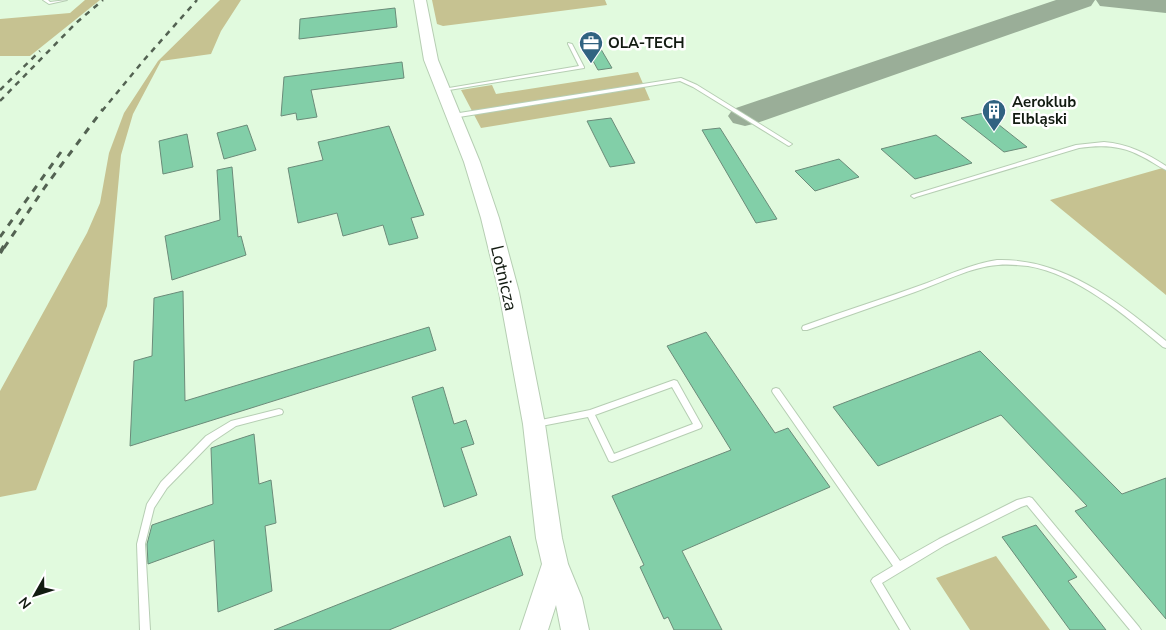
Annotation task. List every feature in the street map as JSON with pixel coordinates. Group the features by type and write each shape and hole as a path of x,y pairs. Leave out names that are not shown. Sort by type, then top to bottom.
{"street":[{"name":"Lotnicza","path":"420,0 431,60 472,162 490,218 509,292 534,424 549,538 555,564 568,598 575,630"},
{"path":"534,630 555,564"}],"lane":[{"path":"45,0 49,3 65,0"},
{"path":"442,90 582,67 570,44"},
{"path":"453,116 681,79 789,144"},
{"path":"914,196 1090,144 1123,145 1135,149 1166,168"},
{"path":"805,328 976,266 1007,262 1036,266 1078,282 1116,305 1166,345"},
{"path":"534,424 590,413 674,383 698,426 612,458 590,413"},
{"path":"776,391 898,566"},
{"path":"145,630 140,544 150,507 164,486 209,439 234,423 279,412"},
{"path":"905,630 876,581 898,566 942,542 1029,500 1136,630"}],"shaded area":[{"path":"85,0 100,0 30,56 0,56 0,19 70,13"},
{"path":"220,0 241,0 221,31 211,54 161,61 133,114 121,155 107,306 36,490 0,497 0,391 87,233 100,203 109,153 124,113 158,61"},
{"path":"432,0 605,0 607,5 443,26 437,24"},
{"path":"638,72 650,100 481,128 461,90 492,85 496,94"},
{"path":"1166,167 1166,295 1050,200"},
{"path":"996,556 1050,630 970,630 936,578"}],"building":[{"path":"395,8 397,27 299,39 300,19"},
{"path":"595,39 612,68 598,70 582,41"},
{"path":"402,62 404,78 311,90 317,117 297,120 296,113 281,116 284,77"},
{"name":"Aeroklub Elbląski","path":"984,113 1027,147 1004,152 961,118"},
{"path":"611,118 635,163 610,167 587,121"},
{"path":"247,125 256,150 224,159 217,133"},
{"path":"389,126 424,215 411,218 418,238 389,245 383,225 343,236 337,213 298,223 288,168 323,160 318,142"},
{"path":"720,128 777,219 756,223 702,130"},
{"path":"187,134 193,167 163,174 159,141"},
{"path":"936,135 972,163 915,179 881,149"},
{"path":"839,159 859,177 815,191 795,171"},
{"path":"232,167 238,237 241,236 246,255 172,280 165,236 220,220 217,170"},
{"path":"183,291 185,401 429,327 436,350 130,446 134,361 152,356 154,298"},
{"path":"706,332 775,433 788,428 830,487 682,551 722,630 674,630 668,617 664,619 640,567 644,565 612,496 731,450 667,346"},
{"path":"980,351 1122,494 1166,478 1166,619 1075,511 1087,506 1001,415 878,466 833,407"},
{"path":"443,387 454,424 466,420 474,444 461,448 477,495 444,507 412,397"},
{"path":"254,434 259,484 271,480 276,523 265,526 272,591 218,612 214,540 148,564 147,544 152,525 213,504 211,448"},
{"path":"1036,525 1077,577 1068,581 1106,630 1070,630 1002,537"},
{"path":"510,536 523,575 389,630 274,630"}],"taxiway":[{"path":"745,116 1082,0"},
{"path":"1109,0 1166,5"}],"railway":[{"path":"0,101 76,23 103,0"},
{"path":"102,111 197,0"},
{"path":"0,90 40,51"},
{"path":"4,248 45,187 103,109"},
{"path":"0,237 61,152"},
{"path":"0,253 4,246"}],"place":[{"name":"OLA-TECH","path":"591,64"},
{"name":"Aeroklub Elbląski","path":"994,132"}]}
